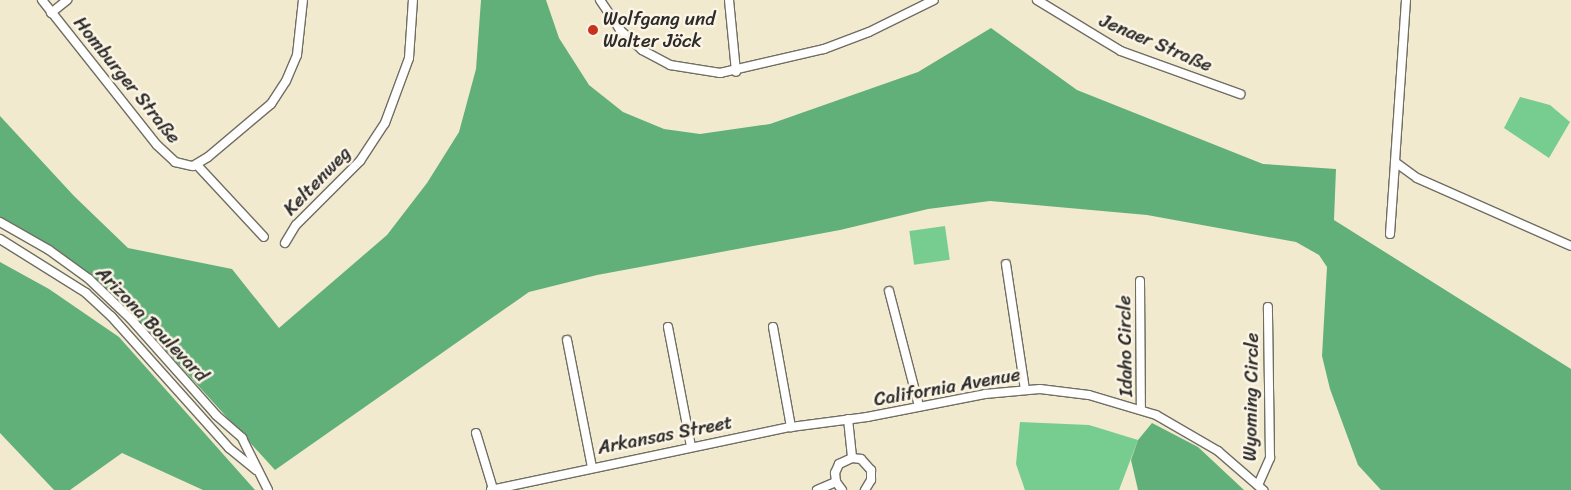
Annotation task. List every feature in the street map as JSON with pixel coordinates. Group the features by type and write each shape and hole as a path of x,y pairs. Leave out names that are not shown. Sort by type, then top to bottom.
{"street":[{"name":"Homburger Straße","path":"42,0 166,156 181,165 197,165"},
{"path":"51,13 67,0"},
{"path":"264,237 197,165 270,104 286,81 297,55 304,0"},
{"name":"Keltenweg","path":"285,243 296,224 360,161 385,123 409,58 413,0"},
{"path":"600,0 631,42 670,65 703,73 736,72 824,49 869,32 934,0"},
{"path":"730,0 736,72"},
{"name":"Jenaer Straße","path":"1038,0 1121,51 1240,94"},
{"path":"1390,234 1406,0"},
{"path":"1395,162 1417,178 1571,246"},
{"name":"Arizona Boulevard","path":"0,222 58,257 89,279 130,318 216,415 242,438 268,490"},
{"name":"Arizona Boulevard","path":"0,239 86,293 111,316 229,448 258,471"},
{"path":"44,265 52,264 58,257"},
{"path":"1006,264 1025,390"},
{"name":"Idaho Circle","path":"1140,282 1141,410"},
{"path":"889,291 919,406"},
{"name":"Wyoming Circle","path":"1261,488 1270,458 1268,307"},
{"path":"668,327 691,447"},
{"path":"773,327 791,427"},
{"path":"567,340 592,467"},
{"name":"California Avenue","path":"848,420 919,406 1025,390 1090,395 1141,410 1196,436 1261,488"},
{"path":"848,420 852,458"},
{"name":"Arkansas Street","path":"492,490 592,467 791,427 848,420"},
{"path":"476,432 492,490"},
{"path":"842,490 836,482 837,468 852,458 861,460 868,466 867,487 877,490"},
{"path":"817,490 836,482"}],"green space":[{"path":"481,0 546,0 559,38 589,85 623,112 664,129 700,134 770,124 918,72 991,28 1077,90 1263,164 1336,169 1334,220 1571,369 1571,490 1381,490 1358,465 1330,389 1322,356 1327,267 1319,255 1296,242 1147,215 990,201 928,209 840,230 597,275 529,292 275,470 141,323 88,276 30,235 0,220 0,116 74,196 128,248 232,269 279,328 387,235 427,183 459,132 476,69"},
{"path":"1520,97 1550,105 1570,122 1549,158 1504,128"},
{"path":"945,226 950,260 914,265 909,231"},
{"path":"0,262 49,289 119,337 255,490 203,490 122,453 70,490 54,490 0,433"},
{"path":"1020,422 1089,425 1138,440 1119,490 1025,490 1016,464"},
{"path":"1152,423 1198,447 1244,490 1138,490 1131,460 1138,440"}],"place":[{"name":"Wolfgang und Walter Jöck","path":"593,30"}]}
